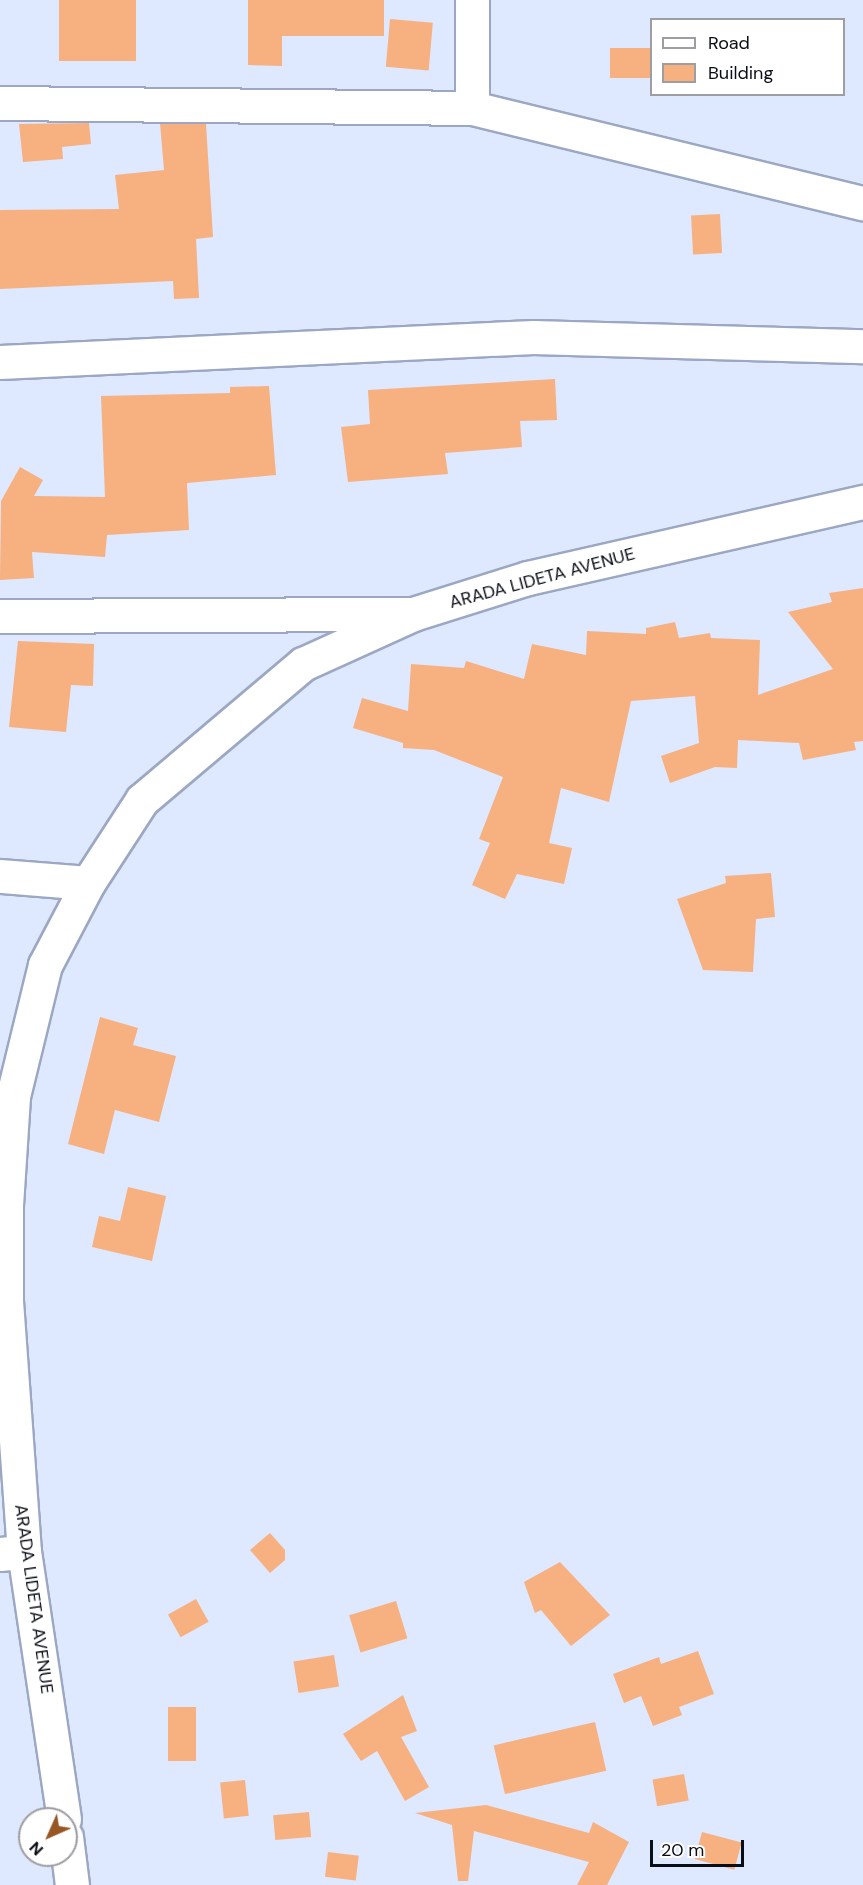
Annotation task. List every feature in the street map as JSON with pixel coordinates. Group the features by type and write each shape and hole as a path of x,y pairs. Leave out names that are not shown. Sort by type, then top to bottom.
{"main road":[{"path":"472,0 472,108"},
{"path":"0,103 472,108 863,203"},
{"path":"0,362 533,338 863,346"},
{"name":"ARADA LIDETA AVENUE","path":"62,1807 12,1553 6,1299 13,1096 45,965 88,883 142,800 217,731 303,664 413,614 528,578 863,502"},
{"path":"0,616 413,614"},
{"path":"0,876 88,883"},
{"path":"70,1867 72,1885"}],"building":[{"path":"59,0 136,0 136,61 59,61"},
{"path":"248,0 384,0 384,36 282,36 282,66 248,65"},
{"path":"390,19 433,23 429,71 386,67"},
{"path":"610,48 650,48 650,78 610,78"},
{"path":"89,123 91,144 62,147 63,159 23,162 19,124"},
{"path":"160,123 206,124 213,237 196,239 199,298 174,299 173,281 0,289 0,210 119,209 115,175 164,170"},
{"path":"720,214 722,253 693,254 691,216"},
{"path":"555,379 557,420 520,421 522,447 445,453 448,474 348,482 341,427 370,424 368,390"},
{"path":"269,386 276,475 187,483 189,530 107,535 105,557 32,552 34,578 0,580 1,501 20,467 43,480 34,496 105,497 101,396 230,393 230,387"},
{"path":"863,588 863,741 854,742 856,750 803,760 799,743 738,740 737,768 715,767 670,783 661,756 699,743 695,696 631,701 609,802 561,788 549,843 572,848 564,884 517,874 505,899 472,885 490,843 479,839 503,777 434,750 403,748 403,743 353,728 362,698 408,711 411,664 464,668 466,661 524,679 532,644 586,655 587,631 646,634 646,628 675,622 679,638 710,633 711,638 760,640 758,695 833,669 788,612 832,602 829,593"},
{"path":"18,641 94,644 93,686 71,685 66,732 9,727"},
{"path":"771,873 775,917 756,919 753,972 703,970 677,899 726,883 725,876"},
{"path":"100,1017 138,1028 133,1045 176,1056 159,1122 115,1110 104,1154 68,1144"},
{"path":"128,1187 166,1196 152,1261 92,1247 99,1216 120,1221"},
{"path":"270,1533 285,1550 285,1560 270,1573 250,1550"},
{"path":"560,1562 610,1615 571,1646 541,1610 535,1613 524,1582"},
{"path":"196,1599 209,1622 181,1637 168,1615"},
{"path":"396,1601 407,1638 361,1653 349,1615"},
{"path":"698,1651 714,1694 679,1707 682,1715 653,1726 641,1696 624,1703 613,1674 659,1657 661,1664"},
{"path":"334,1655 339,1687 299,1693 294,1661"},
{"path":"403,1695 417,1731 401,1737 429,1787 405,1801 377,1751 361,1761 343,1734"},
{"path":"168,1707 196,1707 196,1761 168,1761"},
{"path":"595,1722 606,1771 505,1794 494,1745"},
{"path":"684,1774 689,1801 657,1806 652,1780"},
{"path":"245,1780 249,1816 224,1818 220,1783"},
{"path":"486,1805 589,1833 593,1822 629,1842 607,1885 577,1885 589,1862 474,1831 468,1881 458,1881 452,1825 415,1813"},
{"path":"309,1812 311,1837 275,1840 273,1815"},
{"path":"702,1832 742,1843 734,1870 695,1859"},
{"path":"328,1852 359,1856 356,1881 325,1877"}]}
